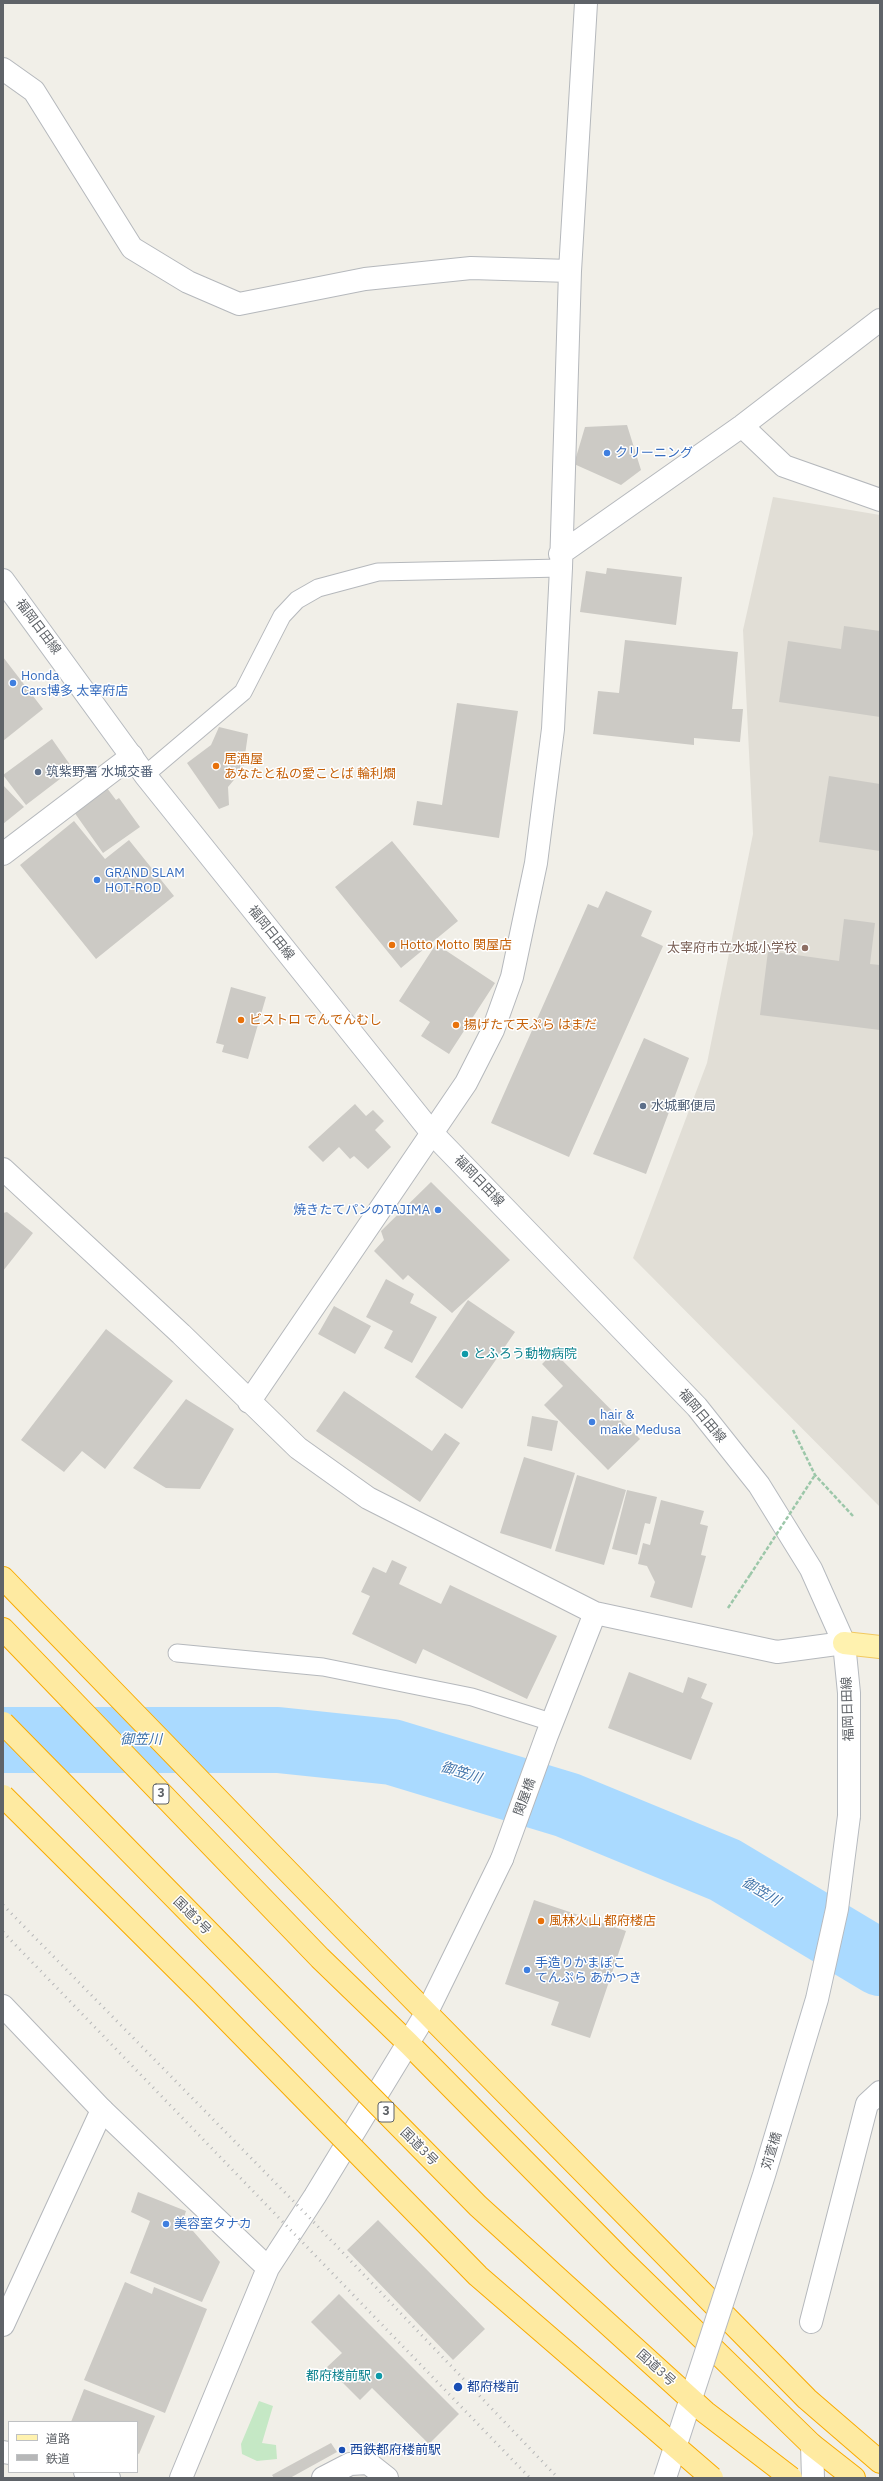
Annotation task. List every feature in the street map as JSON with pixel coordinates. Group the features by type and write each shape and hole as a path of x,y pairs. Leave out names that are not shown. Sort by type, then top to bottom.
{"highway":[{"path":"3,1578 340,1925 807,2399 880,2462"},
{"name":"3","path":"3,1629 320,1958 409,2044 621,2259 812,2445 854,2478"},
{"name":"国道3号","path":"3,1723 478,2206 706,2412 791,2478"},
{"path":"3,1796 202,1994 478,2276 712,2478"}],"main road":[{"path":"844,1642 880,1647"}],"street":[{"path":"249,1402 466,1083 493,1030 514,970 536,864 553,729 570,271 586,3"},
{"path":"3,69 34,91 132,248 188,282 239,304 365,279 456,270 570,271"},
{"path":"560,561 742,426 880,320"},
{"path":"742,426 784,466 880,500"},
{"name":"福岡日田線","path":"3,580 145,775 432,1133 697,1407 759,1485 811,1569 844,1642 849,1693 849,1816"},
{"path":"3,854 132,756"},
{"path":"3,1169 181,1334 249,1402 298,1448 368,1498 595,1613 777,1652 844,1642"},
{"name":"関屋橋","path":"182,2478 268,2268 312,2202 409,2044 427,2012 502,1859 549,1729 595,1613"},
{"name":"苅萱橋","path":"665,2478 764,2175 817,1999 837,1909 849,1816"},
{"path":"3,2006 102,2110 268,2268"},
{"path":"811,2322 867,2104 880,2092"},
{"path":"3,2325 102,2110"},
{"path":"812,2445 813,2478"},
{"path":"323,2478 350,2464 368,2463 387,2478"},
{"path":"89,2473 109,2478"}],"lane":[{"path":"145,775 243,692 282,616 297,600 318,588 378,572 560,561"},
{"path":"178,1653 323,1667 472,1697 549,1729"}],"path":[{"path":"793,1430 815,1476 854,1516"},
{"path":"728,1608 815,1476"}],"shaded area":[{"name":"太宰府市立水城小学校","path":"773,497 880,515 880,1507 633,1258 707,1063 753,834 743,630"}],"green space":[{"path":"259,2401 273,2406 262,2443 276,2445 277,2459 257,2461 242,2454 241,2444"}],"building":[{"path":"627,425 641,470 621,485 574,464 585,427"},
{"path":"607,568 682,577 676,625 580,612 586,571 606,574"},
{"path":"844,626 880,631 880,717 779,702 788,641 841,649"},
{"path":"625,640 738,652 732,709 743,709 740,742 694,738 694,745 593,734 598,691 619,693"},
{"name":"Honda Cars博多 太宰府店","path":"3,657 43,709 3,741"},
{"path":"457,703 518,711 499,838 413,825 417,801 442,805"},
{"name":"居酒屋 あなたと私の愛ことば 輪利燗","path":"219,727 248,734 243,769 228,787 229,805 219,809 187,763 211,745"},
{"name":"筑紫野署 水城交番","path":"52,739 73,769 26,805 3,775"},
{"path":"829,776 880,784 880,851 819,842"},
{"path":"3,785 24,807 3,824"},
{"path":"107,788 116,800 119,798 140,827 103,853 74,812"},
{"name":"GRAND SLAM HOT-ROD","path":"74,821 105,859 129,840 174,896 96,959 20,865"},
{"path":"392,841 458,921 401,968 335,887"},
{"path":"606,891 652,911 641,936 663,946 569,1157 491,1123 588,904 598,908"},
{"path":"844,919 875,923 870,964 880,965 880,1030 760,1015 768,951 839,961"},
{"path":"436,944 495,983 449,1054 421,1036 430,1022 399,1001"},
{"name":"ビストロ でんでんむし","path":"231,987 266,997 248,1059 222,1052 224,1045 216,1043"},
{"name":"水城郵便局","path":"644,1038 689,1058 646,1174 593,1154"},
{"path":"355,1104 366,1116 373,1110 384,1121 375,1130 391,1147 368,1169 354,1156 350,1159 339,1147 323,1162 308,1147"},
{"path":"431,1182 510,1260 452,1313 408,1275 403,1280 374,1251 384,1240 381,1231"},
{"path":"7,1212 33,1233 3,1271 3,1213"},
{"path":"386,1279 414,1294 410,1303 437,1317 412,1363 384,1348 393,1331 366,1317"},
{"name":"とふろう動物病院","path":"468,1300 515,1332 462,1409 415,1377"},
{"path":"334,1306 371,1326 355,1354 318,1334"},
{"path":"106,1329 173,1381 105,1469 82,1451 64,1472 21,1440"},
{"name":"hair & make Medusa","path":"554,1352 640,1439 608,1470 544,1405 563,1386 542,1364"},
{"path":"344,1391 432,1451 445,1433 460,1443 420,1502 316,1431"},
{"path":"186,1399 234,1429 200,1489 166,1488 133,1468"},
{"path":"532,1416 558,1421 552,1451 527,1446"},
{"path":"524,1457 575,1473 551,1549 500,1533"},
{"path":"577,1475 626,1490 604,1565 555,1551"},
{"path":"627,1490 657,1497 650,1524 645,1523 637,1555 612,1549"},
{"path":"661,1500 704,1511 700,1524 708,1526 701,1555 706,1556 692,1608 650,1597 655,1582 647,1566 638,1564 643,1543 650,1545"},
{"path":"392,1560 407,1567 399,1584 441,1604 450,1585 557,1636 527,1699 423,1649 416,1664 352,1634 370,1596 361,1592 373,1567 386,1573"},
{"path":"629,1672 683,1693 688,1677 707,1684 701,1698 713,1703 691,1760 608,1728"},
{"path":"534,1900 626,1931 590,2038 551,2025 559,2002 505,1984"},
{"path":"138,2192 186,2211 181,2227 193,2231 220,2262 202,2302 130,2273 150,2221 131,2212"},
{"path":"378,2220 485,2329 453,2360 347,2250"},
{"path":"125,2282 152,2294 154,2287 207,2309 165,2413 84,2380"},
{"name":"都府楼前駅","path":"339,2294 459,2414 429,2444 372,2388 360,2400 327,2367 342,2353 311,2322"},
{"path":"84,2389 155,2416 139,2454 138,2421 71,2421"},
{"path":"331,2443 337,2452 290,2478 274,2478 272,2475"}],"waterway":[{"name":"御笠川","path":"3,1740 278,1740 392,1752 567,1805 725,1870 880,1963"}],"railway":[{"path":"3,1905 305,2213 558,2478"},
{"path":"3,1932 530,2478"}],"place":[{"name":"クリーニング","path":"607,453"},
{"name":"Honda Cars博多 太宰府店","path":"13,683"},
{"name":"居酒屋 あなたと私の愛ことば 輪利燗","path":"216,766"},
{"name":"筑紫野署 水城交番","path":"38,772"},
{"name":"GRAND SLAM HOT-ROD","path":"97,880"},
{"name":"Hotto Motto 関屋店","path":"392,945"},
{"name":"太宰府市立水城小学校","path":"805,948"},
{"name":"ビストロ でんでんむし","path":"241,1020"},
{"name":"揚げたて天ぷら はまだ","path":"456,1025"},
{"name":"水城郵便局","path":"643,1106"},
{"name":"焼きたてパンのTAJIMA","path":"438,1210"},
{"name":"とふろう動物病院","path":"465,1354"},
{"name":"hair & make Medusa","path":"592,1422"},
{"name":"風林火山 都府楼店","path":"541,1921"},
{"name":"手造りかまぼこ てんぷら あかつき","path":"527,1970"},
{"name":"美容室タナカ","path":"166,2224"},
{"name":"都府楼前駅","path":"379,2376"},
{"name":"都府楼前","path":"458,2387"},
{"name":"西鉄都府楼前駅","path":"342,2450"}]}
